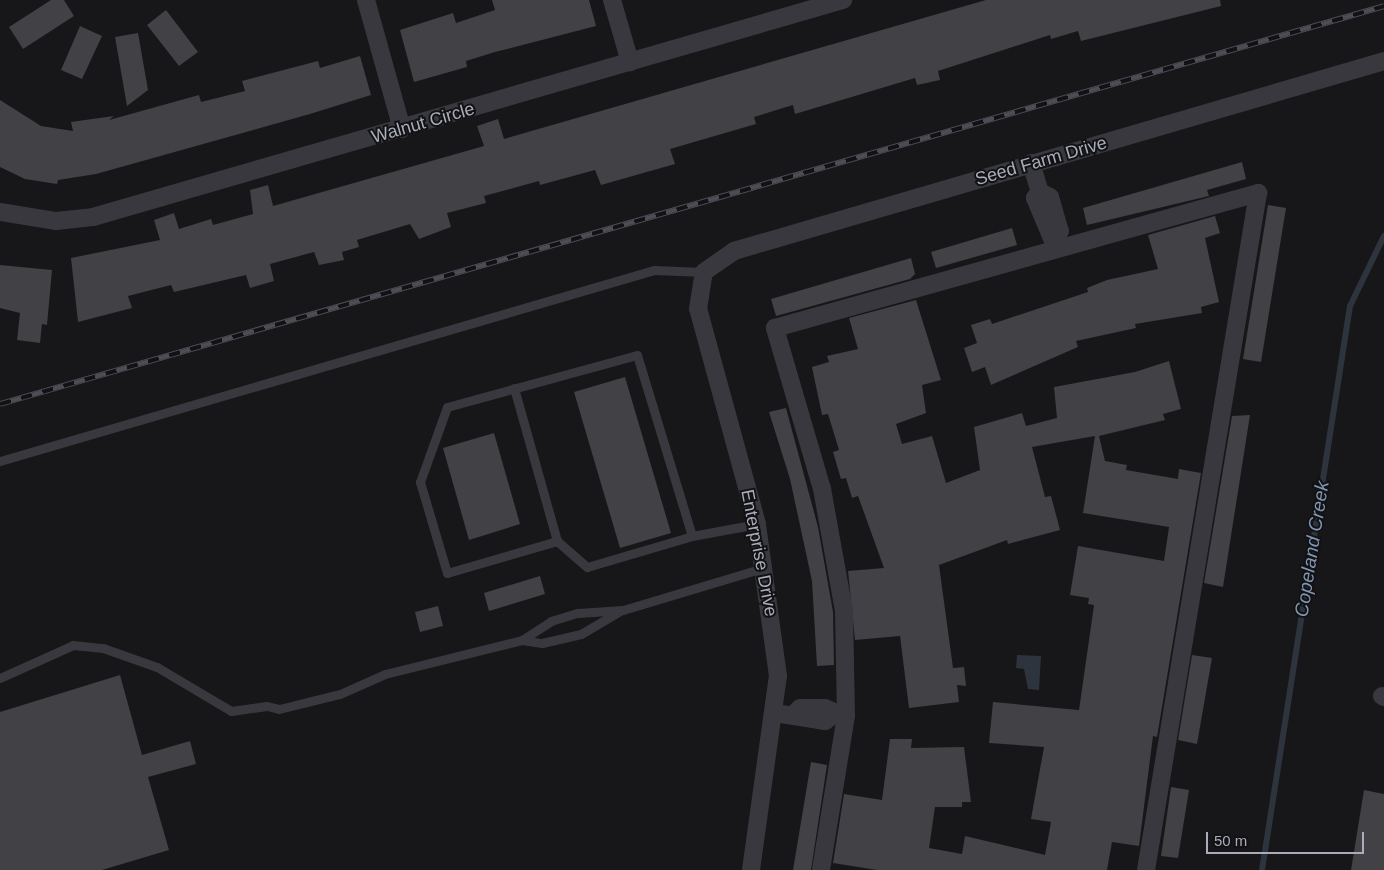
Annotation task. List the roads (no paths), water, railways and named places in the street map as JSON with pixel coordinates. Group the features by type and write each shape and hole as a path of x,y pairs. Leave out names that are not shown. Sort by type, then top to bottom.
{"street":[{"path":"366,0 402,129"},
{"path":"612,0 630,62"},
{"name":"Walnut Circle","path":"0,212 56,221 93,218 843,0"},
{"name":"Seed Farm Drive","path":"704,272 734,252 1031,163 1384,61"},
{"path":"1031,163 1040,192 1050,197 1060,231 1055,244"},
{"path":"821,870 840,716 844,611 822,490 775,328 1055,244 1258,193 1146,870"},
{"name":"Enterprise Drive","path":"704,272 698,309 757,524 766,568 778,676 751,870"},
{"path":"774,713 794,714 800,708 825,708 840,716"}],"lane":[{"path":"0,461 654,270 704,272"},
{"path":"557,541 447,573 420,482 448,407 637,355 692,536"},
{"path":"514,388 557,541 587,567 692,536 757,524"},
{"path":"0,678 73,646 103,648 157,667 231,711 267,706 279,709 340,694 385,674 522,640 569,616 623,610 766,568"},
{"path":"522,640 542,643 581,634 623,610"}],"waterway":[{"name":"Copeland Creek","path":"1262,870 1350,306 1384,236"}],"railway":[{"path":"0,404 1384,6"}]}
